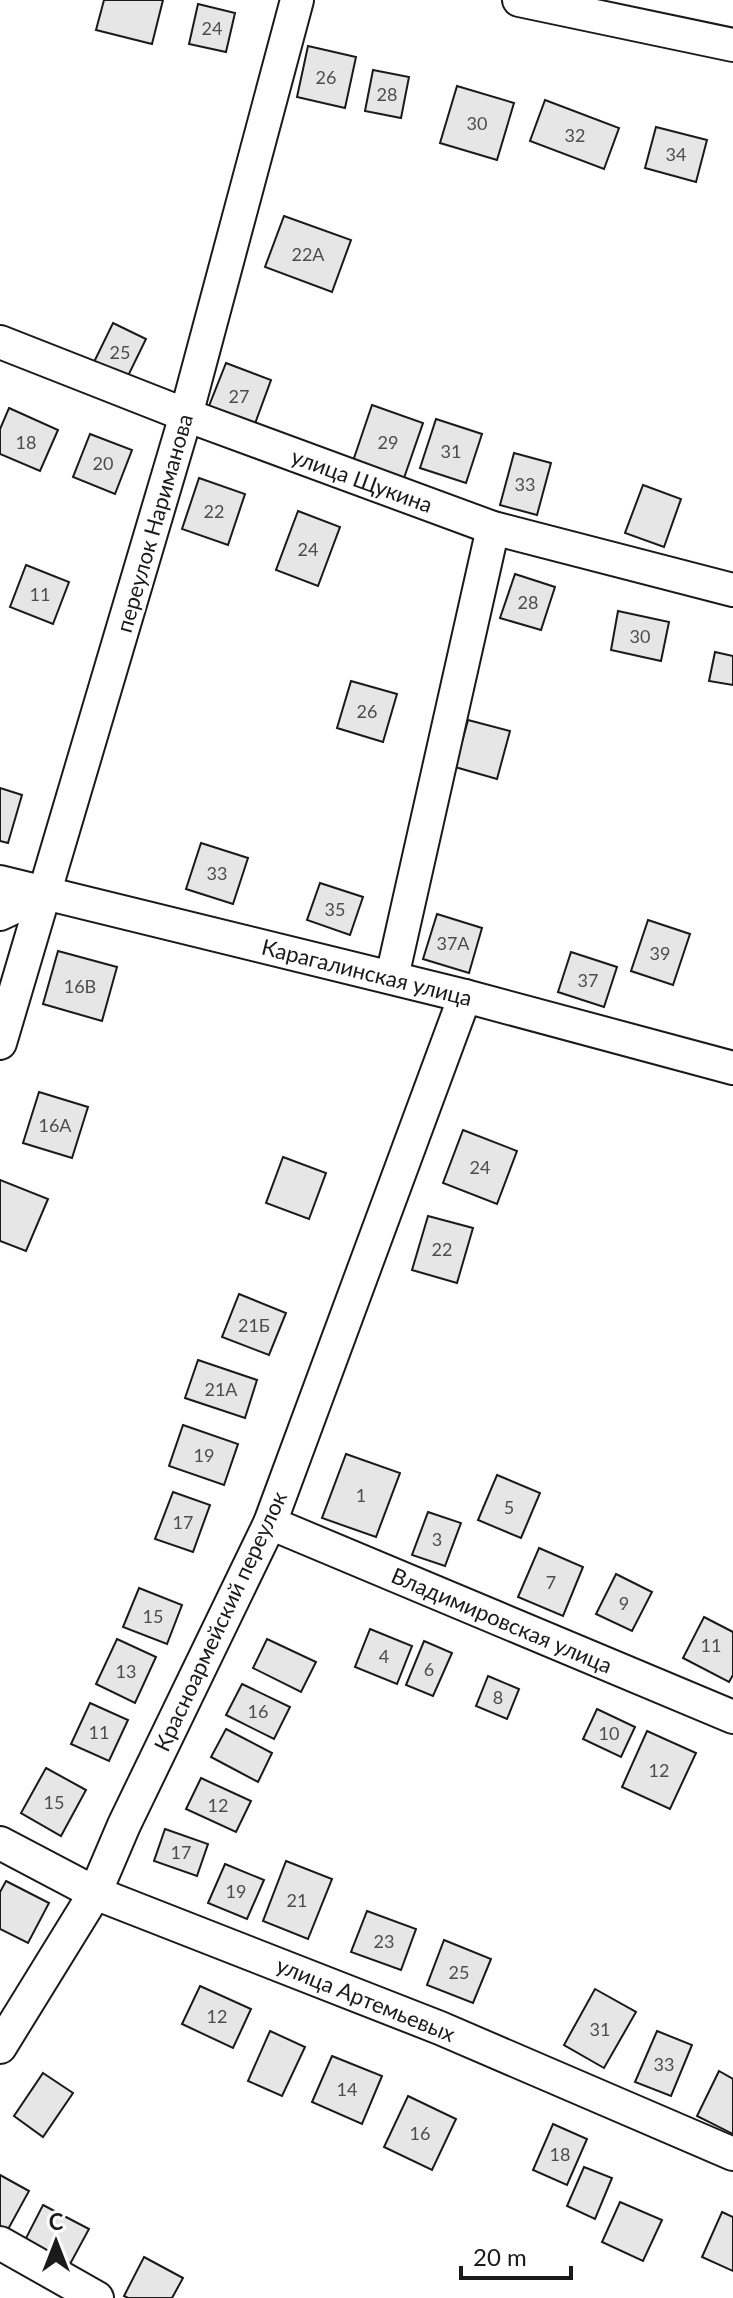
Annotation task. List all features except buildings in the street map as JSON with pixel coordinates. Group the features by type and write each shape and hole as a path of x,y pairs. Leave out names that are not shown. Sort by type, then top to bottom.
{"street":[{"name":"переулок Нариманова","path":"0,1043 186,415 297,0"},
{"path":"519,0 733,45"},
{"name":"улица Щукина","path":"0,342 186,415 493,528 733,590"},
{"path":"392,977 493,528"},
{"name":"Карагалинская улица","path":"0,882 392,977 733,1068"},
{"path":"0,914 45,893"},
{"name":"Красноармейский переулок","path":"0,2047 95,1893 124,1825 270,1523 465,996"},
{"name":"Владимировская улица","path":"270,1523 733,1717"},
{"name":"улица Артемьевых","path":"0,1843 95,1893 440,2028 733,2154"},
{"path":"0,2243 97,2298"}]}
